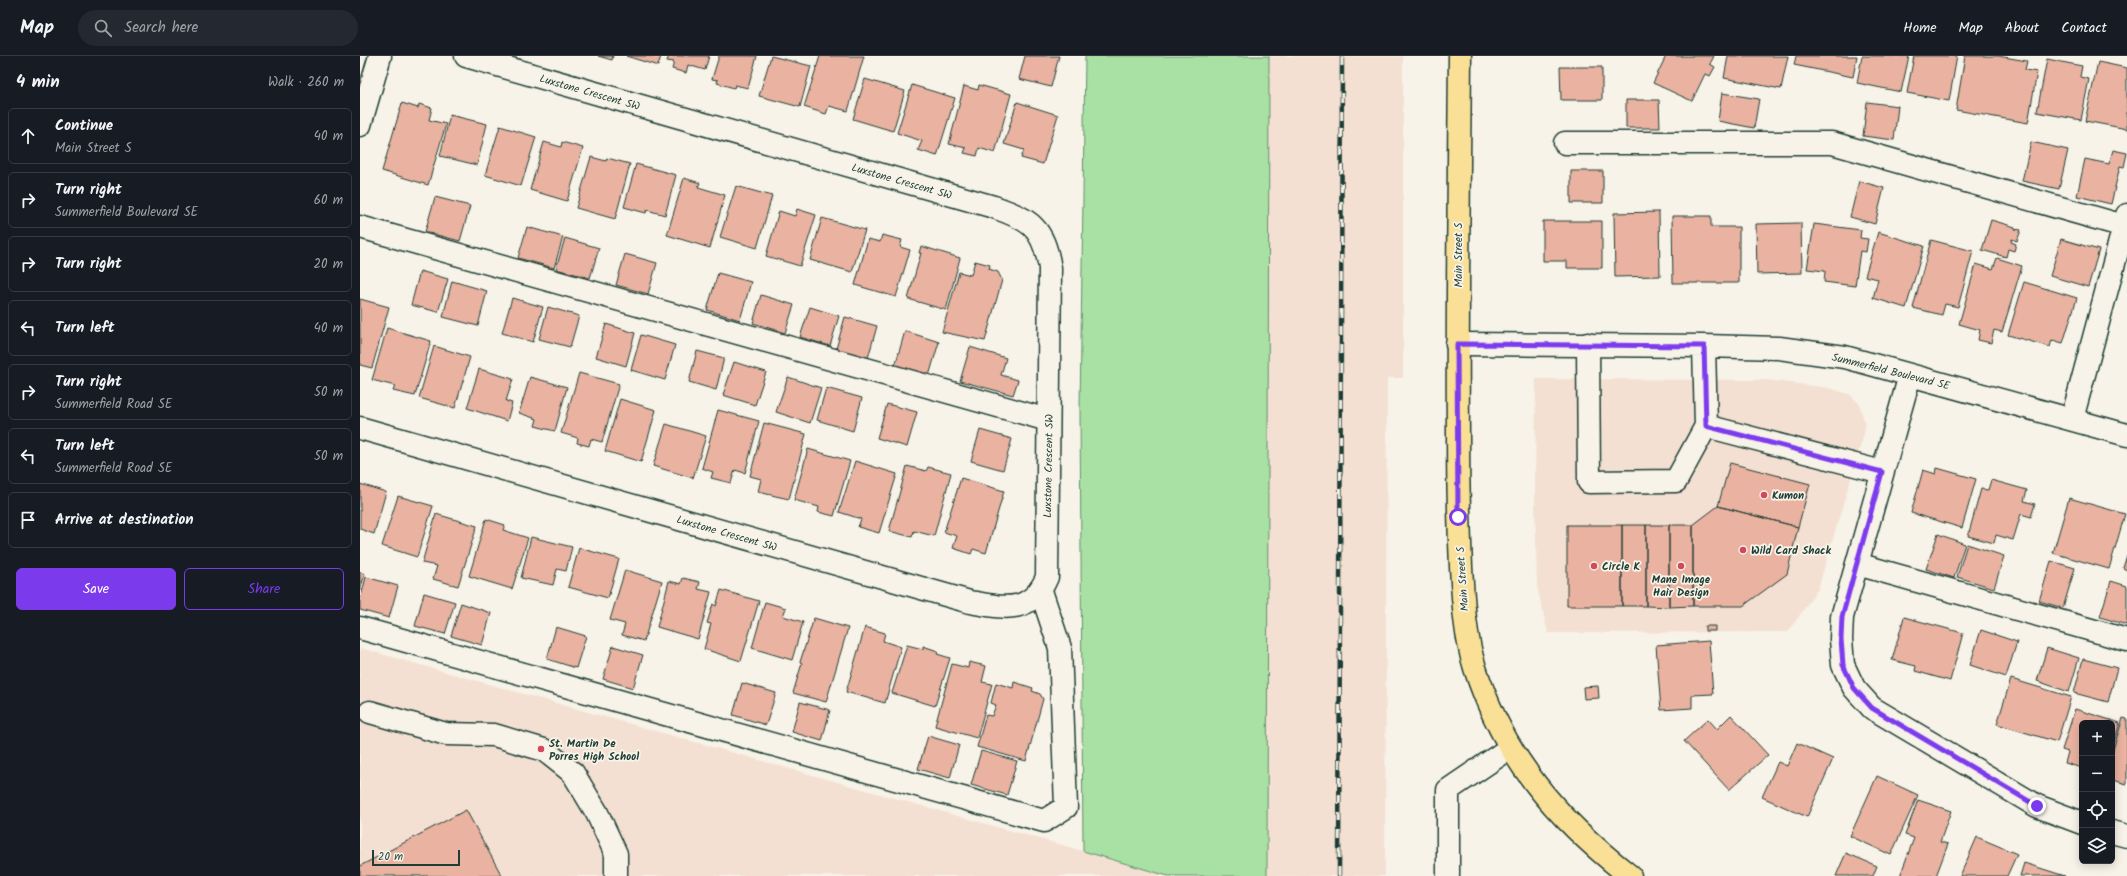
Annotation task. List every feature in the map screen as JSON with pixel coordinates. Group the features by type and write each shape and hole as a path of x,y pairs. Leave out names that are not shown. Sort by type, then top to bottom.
{"main road":[{"name":"Main Street S","path":"1460,56 1457,344 1458,517 1465,621 1475,666 1492,712 1510,748 1551,805 1596,850 1630,876"}],"street":[{"path":"360,125 380,56"},
{"name":"Luxstone Crescent SW","path":"360,428 970,602 997,607 1024,605 1041,591 1047,577 1050,268 1045,245 1037,229 1017,215 466,56"},
{"path":"1565,142 1832,143 2126,220 2072,419"},
{"path":"360,228 1048,420"},
{"name":"Summerfield Boulevard SE","path":"1457,344 1588,344 1780,348 1845,357 2127,435"},
{"path":"1588,344 1589,482 1676,481 1706,426 1704,346"},
{"path":"1910,374 1842,617 1841,639 1843,665 1854,688 1872,708 1987,778 2037,806 2079,823"},
{"path":"1706,426 1882,472"},
{"path":"1857,564 2127,640"},
{"path":"360,628 1044,821 1066,807 1060,648 1041,591"},
{"path":"370,712 446,734 494,735 544,750 573,773 597,813 616,854 616,876"},
{"path":"1448,876 1448,790 1510,748"},
{"path":"2115,833 2127,836"}],"shaded area":[{"path":"1269,56 1403,56 1403,378 1387,378 1385,876 1267,876"},
{"path":"1536,379 1767,380 1829,388 1849,394 1859,403 1865,425 1864,434 1818,589 1788,632 1548,633 1537,587 1535,502"},
{"name":"St. Martin De Porres High School","path":"360,648 1083,851 1168,876 360,876"}],"green space":[{"path":"1085,56 1269,56 1267,876 1168,876 1083,851 1080,409"}],"building":[{"path":"598,56 613,56 612,60"},
{"path":"626,56 661,56 658,66"},
{"path":"669,56 709,56 705,70 688,65 686,73 672,69 674,62 667,61"},
{"path":"719,56 757,56 748,88 735,85 734,88 717,83 718,80 712,79"},
{"path":"771,56 811,66 800,107 759,96"},
{"path":"820,56 864,56 848,111 829,106 826,114 804,107"},
{"path":"1025,56 1059,56 1051,87 1019,79"},
{"path":"1666,56 1714,56 1710,64 1715,67 1710,76 1705,74 1692,101 1653,83"},
{"path":"1728,56 1788,56 1781,89 1724,78"},
{"path":"1796,56 1857,56 1853,77 1794,65"},
{"path":"1862,56 1909,56 1901,92 1857,83"},
{"path":"1914,56 1957,56 1949,101 1907,93"},
{"path":"1965,56 1998,56 2027,61 2025,70 2037,72 2028,123 1956,110"},
{"path":"2047,59 2082,66 2080,77 2089,79 2081,120 2037,112"},
{"path":"2098,62 2127,68 2127,129 2085,121"},
{"path":"1560,67 1602,67 1602,100 1561,100"},
{"path":"865,79 905,91 893,131 853,119"},
{"path":"912,85 955,98 937,156 918,150 922,141 897,133"},
{"path":"979,85 1011,94 995,153 979,148 977,156 964,153 966,148 949,144 964,86 978,90"},
{"path":"1722,93 1759,99 1754,128 1718,121"},
{"path":"1626,100 1659,100 1660,128 1626,128"},
{"path":"1017,102 1058,115 1043,164 1021,158 1024,150 1004,144"},
{"path":"1867,102 1898,106 1894,140 1863,136"},
{"path":"402,103 418,108 419,104 432,108 429,120 446,124 428,185 382,171"},
{"path":"450,115 487,124 477,165 440,156"},
{"path":"500,126 536,137 521,186 485,175"},
{"path":"544,142 561,147 562,142 583,148 567,201 530,190"},
{"path":"2031,142 2068,150 2059,189 2022,181"},
{"path":"2113,150 2127,153 2124,167 2120,166 2111,204 2077,196 2085,159 2109,164"},
{"path":"591,157 606,161 607,158 630,164 615,219 576,208"},
{"path":"636,164 676,175 665,215 647,210 646,213 624,207"},
{"path":"1571,171 1603,171 1603,203 1571,203"},
{"path":"684,178 700,183 698,187 725,195 710,248 667,235"},
{"path":"1859,181 1884,188 1875,224 1850,217"},
{"path":"736,186 772,196 757,248 720,237"},
{"path":"435,197 470,206 460,241 425,232"},
{"path":"797,209 816,215 800,266 766,256 779,211 795,216"},
{"path":"1659,212 1660,276 1615,277 1614,213"},
{"path":"1672,216 1711,216 1711,227 1739,227 1739,283 1673,283"},
{"path":"822,218 865,230 852,272 810,260"},
{"path":"1991,220 2021,230 2017,241 2012,239 2011,242 2016,244 2014,251 2008,249 2006,257 1982,250"},
{"path":"1543,221 1602,221 1602,268 1567,268 1567,261 1543,261"},
{"path":"1801,223 1802,273 1757,274 1756,224"},
{"path":"1814,224 1861,230 1860,238 1868,239 1866,252 1860,251 1855,286 1824,282 1825,271 1807,269"},
{"path":"527,227 563,237 554,268 518,258"},
{"path":"1878,232 1924,246 1906,308 1873,298 1878,279 1865,276"},
{"path":"882,235 902,240 900,247 910,250 896,297 855,285 868,239 880,242"},
{"path":"565,238 599,248 590,278 556,269"},
{"path":"2061,239 2099,250 2088,287 2050,276"},
{"path":"1931,240 1973,251 1958,307 1945,304 1942,315 1913,308"},
{"path":"921,246 960,258 946,310 908,299 921,253 919,253"},
{"path":"625,254 657,263 648,294 616,285"},
{"path":"1997,258 2022,266 2002,332 1994,330 1991,343 1978,340 1980,330 1959,324 1976,264 1993,269"},
{"path":"975,261 990,265 989,269 998,272 1002,280 985,341 942,332 959,272 971,275"},
{"path":"420,271 448,279 438,312 411,305"},
{"path":"718,273 751,282 740,320 707,310"},
{"path":"452,281 487,291 478,326 443,317"},
{"path":"2024,282 2077,298 2063,343 2052,340 2050,347 2008,335"},
{"path":"761,295 794,305 785,333 753,323"},
{"path":"512,298 543,307 533,342 502,333"},
{"path":"360,299 389,307 372,368 360,365"},
{"path":"548,307 579,316 570,347 539,339"},
{"path":"810,307 839,316 830,346 800,337"},
{"path":"845,317 877,326 868,358 836,349"},
{"path":"606,324 635,333 626,366 596,357"},
{"path":"387,328 431,341 415,396 393,391 395,386 372,380"},
{"path":"905,331 939,342 929,376 895,366"},
{"path":"641,335 675,345 665,380 631,370"},
{"path":"434,346 470,357 455,408 419,398"},
{"path":"970,347 1006,358 1001,375 1018,380 1013,395 960,381"},
{"path":"697,351 724,358 716,390 689,382"},
{"path":"734,362 766,372 755,405 723,395"},
{"path":"479,369 513,379 506,401 512,403 507,421 467,408"},
{"path":"579,373 619,384 602,442 591,439 589,446 577,443 578,438 561,433"},
{"path":"530,377 567,387 555,431 535,426 537,419 519,413"},
{"path":"788,377 821,388 810,423 776,412"},
{"path":"826,388 862,398 853,431 817,420"},
{"path":"620,399 656,410 641,462 605,451"},
{"path":"887,404 917,412 907,447 877,438"},
{"path":"718,410 759,421 745,473 735,470 731,483 711,478 713,472 702,468"},
{"path":"764,423 806,434 789,499 758,492 761,479 750,476"},
{"path":"666,424 706,436 693,478 653,466"},
{"path":"980,430 1012,439 1003,470 971,461"},
{"path":"808,449 850,461 834,516 818,512 819,507 794,500"},
{"path":"855,461 897,474 879,533 858,527 861,519 839,512"},
{"name":"Kumon","path":"1730,463 1810,484 1798,527 1718,506"},
{"path":"907,466 926,471 928,467 951,473 934,536 914,531 912,537 889,531"},
{"path":"1937,468 1976,479 1962,528 1911,513 1923,470 1936,474"},
{"path":"961,478 1004,491 986,553 973,549 971,554 953,548 957,536 944,532"},
{"path":"1991,480 2027,490 2024,501 2035,504 2031,517 2021,514 2013,540 1996,535 1994,543 1968,536 1981,489 1988,490"},
{"path":"360,484 386,492 374,534 360,529"},
{"path":"398,496 433,506 417,557 382,546"},
{"path":"2069,498 2125,514 2109,569 2053,553"},
{"name":"Wild Card Shack","path":"1718,506 1798,527 1787,574 1743,606 1693,606 1693,525"},
{"path":"436,514 477,526 458,586 433,579 437,566 422,563"},
{"path":"486,519 505,525 503,530 528,538 512,589 469,576"},
{"name":"Circle K","path":"1567,525 1622,525 1622,606 1567,606"},
{"path":"1622,525 1646,525 1646,606 1622,606"},
{"path":"1646,525 1669,525 1669,607 1646,606"},
{"name":"Mane Image Hair Design","path":"1669,525 1693,525 1693,606 1669,607"},
{"path":"1938,534 1965,544 1954,578 1926,569"},
{"path":"531,537 572,547 566,571 557,569 553,585 521,578"},
{"path":"1967,544 2004,556 1994,588 1957,577"},
{"path":"579,548 619,559 608,598 568,587"},
{"path":"2127,555 2127,570 2123,568"},
{"path":"2051,561 2075,568 2063,608 2039,601"},
{"path":"625,570 662,581 644,641 622,635 625,624 610,620"},
{"path":"360,572 365,574 360,590"},
{"path":"366,577 398,586 389,618 360,610 360,601"},
{"path":"683,578 700,582 698,589 711,592 698,639 657,627 669,581 681,584"},
{"path":"2111,581 2127,586 2127,625 2100,617"},
{"path":"721,590 759,601 741,661 704,649 711,624 707,623 713,604 716,606"},
{"path":"424,593 455,602 445,634 415,626"},
{"path":"765,602 786,608 783,616 803,622 792,660 752,648"},
{"path":"461,603 491,613 482,645 451,636"},
{"path":"1904,617 1963,633 1950,681 1915,671 1916,666 1892,660"},
{"path":"814,618 848,628 826,702 793,693 802,663 800,662"},
{"path":"1705,626 1715,626 1715,631 1705,631"},
{"path":"556,627 586,636 576,668 547,659"},
{"path":"865,627 885,633 883,641 901,647 885,703 846,692"},
{"path":"1981,630 2017,642 2006,677 1970,665"},
{"path":"1709,641 1713,694 1692,695 1692,708 1661,710 1656,645"},
{"path":"907,645 923,649 923,646 938,651 937,654 950,658 935,706 892,693"},
{"path":"613,646 643,655 633,688 603,679"},
{"path":"2047,648 2079,658 2069,692 2037,681"},
{"path":"2083,659 2117,668 2108,702 2074,693"},
{"path":"969,662 986,666 982,682 992,684 977,738 935,726 952,664 968,668"},
{"path":"2011,679 2071,697 2057,742 1997,724"},
{"path":"1014,682 1033,688 1032,691 1040,694 1043,699 1026,761 977,747 986,715 992,716 996,705 991,703 996,683 1013,688"},
{"path":"742,683 776,693 766,725 733,715"},
{"path":"1598,686 1599,698 1584,699 1583,687"},
{"path":"800,702 830,710 822,741 792,732"},
{"path":"2075,709 2110,720 2079,720 2079,767 2065,763 2068,752 2062,750"},
{"path":"1731,715 1768,755 1729,790 1684,741 1708,719 1717,729"},
{"path":"2123,718 2127,719 2127,784 2115,781 2115,743"},
{"path":"2115,721 2120,723 2115,739"},
{"path":"928,736 959,745 950,778 918,769"},
{"path":"1797,743 1833,759 1807,817 1762,797 1778,762 1787,766"},
{"path":"981,751 1017,761 1007,795 971,785"},
{"path":"1877,776 1918,795 1891,855 1850,836"},
{"path":"1918,800 1951,811 1940,842 1948,844 1936,876 1900,876 1914,838 1905,835"},
{"path":"466,810 502,876 360,876 360,866"},
{"path":"1977,837 2017,854 2007,876 1960,876"},
{"path":"1846,853 1877,866 1873,876 1836,876"},
{"path":"2024,863 2065,876 2020,876"}],"railway":[{"path":"1339,876 1342,56"}],"place":[{"name":"Kumon","path":"1764,495"},
{"name":"Wild Card Shack","path":"1743,550"},
{"name":"Circle K","path":"1594,566"},
{"name":"Mane Image Hair Design","path":"1681,566"},
{"name":"St. Martin De Porres High School","path":"541,749"}],"route":[{"path":"1458,517 1457,344 1704,346 1706,426 1882,472 1842,617 1841,639 1843,665 1854,688 1872,708 1987,778 2037,806"}]}
